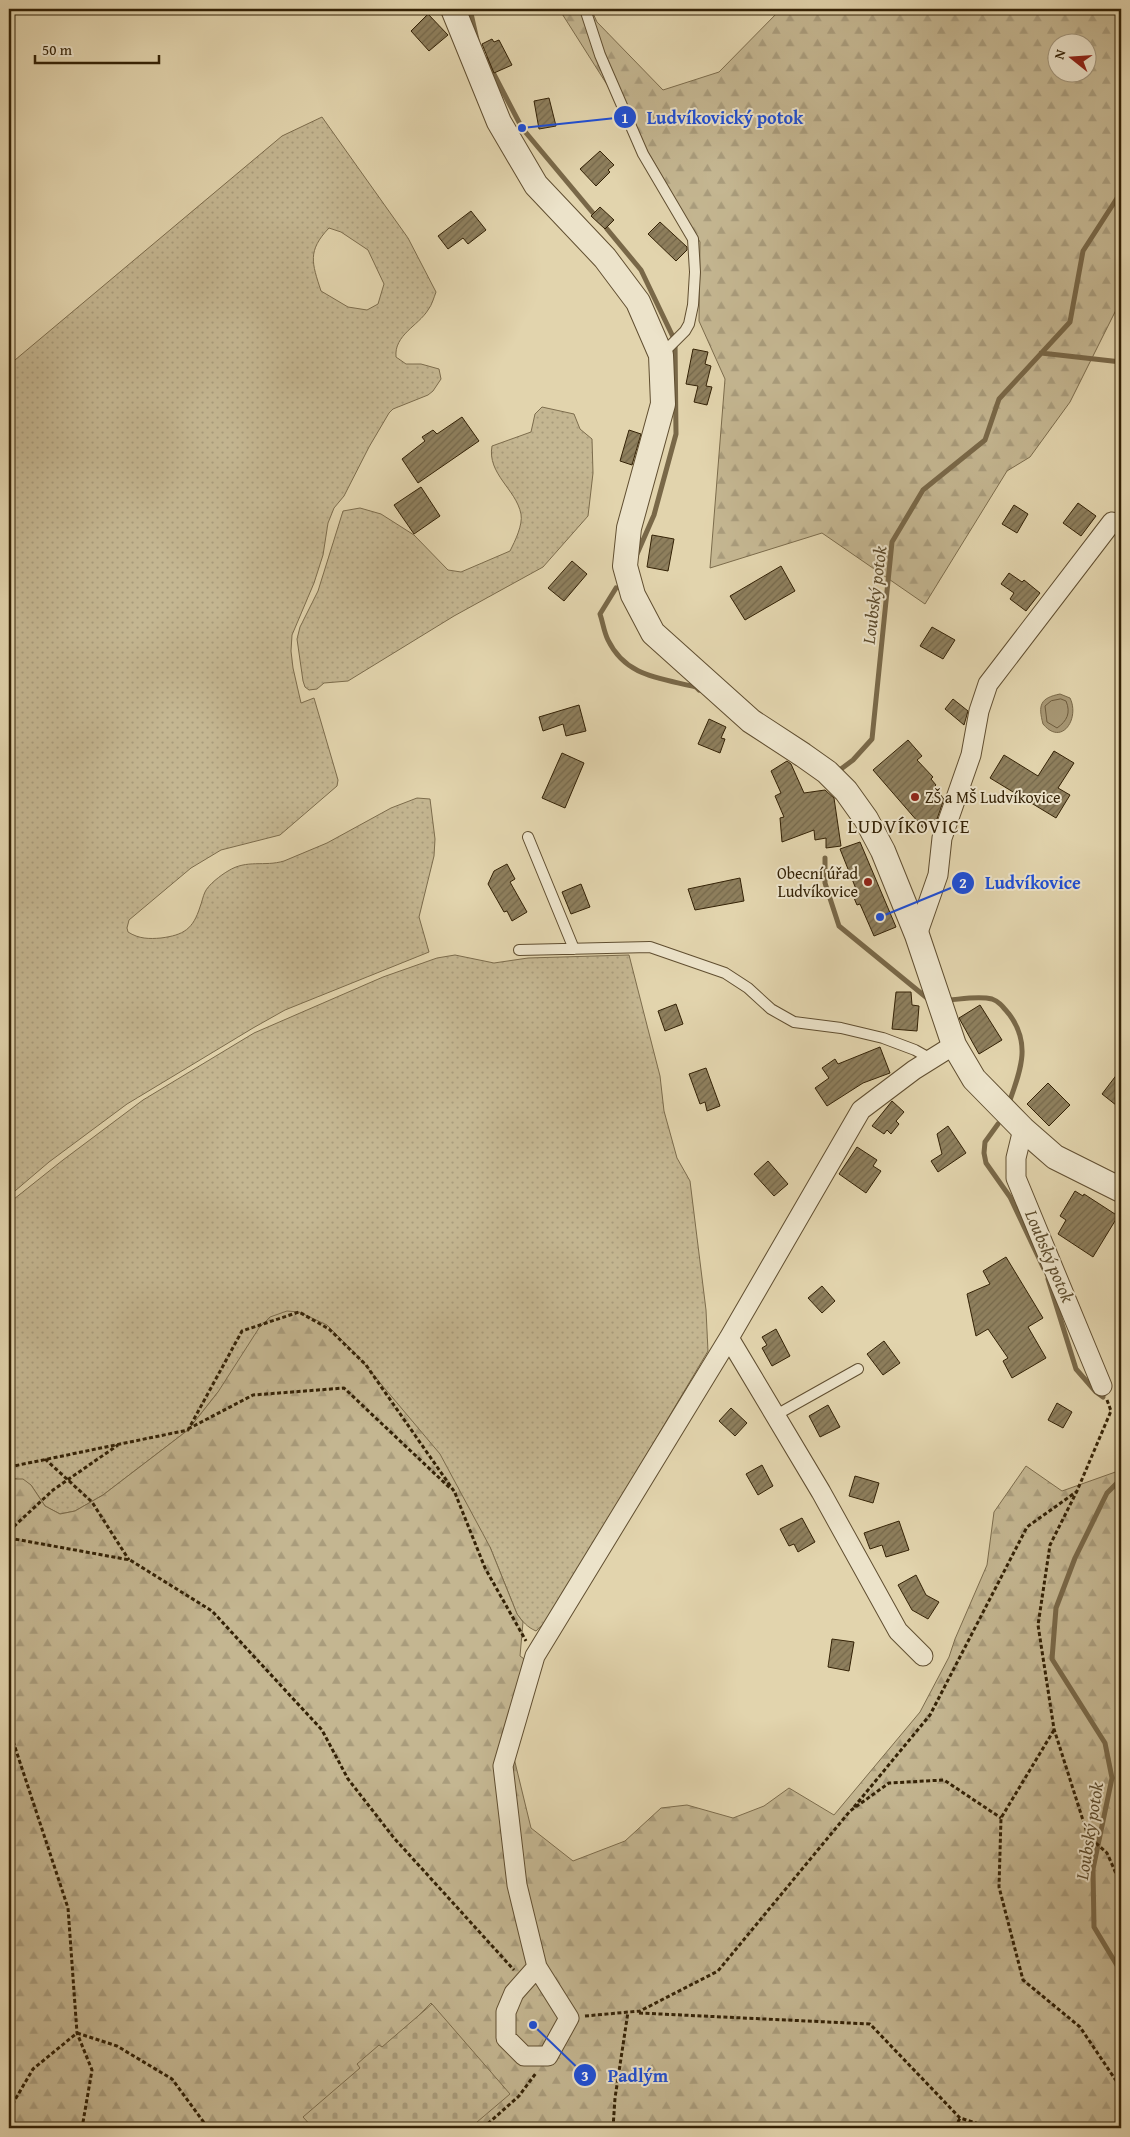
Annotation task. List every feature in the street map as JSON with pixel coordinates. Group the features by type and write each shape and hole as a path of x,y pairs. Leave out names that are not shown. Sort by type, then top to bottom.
{"street":[{"path":"453,9 499,122 536,185 605,258 638,302 666,351 663,404 629,528 625,566 633,595 653,633 751,722 831,777 866,819 884,851 917,935 954,1045 974,1079 1023,1129 1055,1157 1121,1190"},
{"path":"917,935 938,875 942,838 971,756 979,712 988,684 1112,522"},
{"path":"537,1966 514,1993 506,2012 506,2038 524,2056 548,2056 569,2018 537,1966 517,1885 503,1766 535,1656 729,1338 861,1110 931,1059 954,1045"},
{"path":"1023,1129 1016,1158 1016,1178 1102,1386"},
{"path":"729,1338 776,1415 898,1631 923,1656"}],"lane":[{"path":"585,9 600,55 642,154 692,239 695,272 693,305 689,324 666,351"},
{"path":"528,837 574,949"},
{"path":"519,950 650,947 725,973 748,988 771,1008 794,1022 841,1028 883,1038 915,1050 931,1059"},
{"path":"776,1415 858,1369"}],"path":[{"path":"188,1430 242,1331 299,1312 329,1329 366,1366 456,1494 485,1568 535,1656"},
{"path":"1102,1386 1111,1411 1077,1491 1050,1545 1038,1625 1054,1730 1088,1836 1107,1853 1121,1885"},
{"path":"9,1467 188,1430 253,1395 344,1388 456,1494"},
{"path":"9,1531 53,1490 120,1444"},
{"path":"45,1459 92,1502 130,1560"},
{"path":"569,2018 640,2011 718,1971 930,1715 1028,1527 1077,1491"},
{"path":"9,1538 130,1560 212,1611 322,1730 348,1779 394,1838 525,1981"},
{"path":"9,1570 9,1585"},
{"path":"9,1729 68,1908 77,2032 92,2070 82,2128"},
{"path":"1054,1730 1001,1818 999,1888 1023,1980 1080,2027 1117,2082 1121,2092"},
{"path":"850,1811 889,1783 944,1780 1001,1818"},
{"path":"628,2012 870,2024 960,2118 992,2128"},
{"path":"612,2128 628,2012"},
{"path":"9,2110 33,2069 77,2032"},
{"path":"77,2032 117,2046 172,2079 208,2128"},
{"path":"483,2128 519,2096 548,2056"},
{"path":"955,2128 960,2118"}],"green space":[{"path":"559,9 591,9 597,22 663,90 719,72 781,9 1121,9 1121,264 1118,288 1121,300 1070,402 1030,457 1007,471 925,604 822,533 710,568 725,379 699,321 700,242 632,124"},
{"path":"322,117 408,238 436,292 424,316 408,331 399,343 396,349 396,357 406,364 421,364 439,369 441,379 428,395 393,409 369,447 344,496 334,508 328,523 323,555 314,583 292,635 293,668 301,703 314,698 338,780 337,786 280,835 221,850 191,868 129,920 127,928 128,932 132,934 148,938 169,937 182,933 194,921 207,889 215,880 235,867 284,861 327,843 391,808 417,798 430,799 435,839 434,856 419,917 429,952 285,1010 253,1028 127,1104 49,1162 9,1196 9,365 282,136","holes":["329,228 341,232 368,250 384,284 378,304 367,310 348,307 321,291 315,273 314,251"]},
{"path":"542,407 574,414 580,429 592,439 593,473 588,516 543,567 454,616 348,681 324,683 317,689 309,690 305,687 297,639 300,627 318,591 343,511 360,508 381,514 414,535 448,570 461,572 510,551 520,528 521,514 514,497 494,465 492,446 531,432 535,414"},
{"path":"455,955 494,963 528,958 629,955 660,1076 664,1111 677,1158 690,1181 706,1310 708,1351 549,1619 536,1631 521,1619 517,1614 490,1547 218,1392 188,1430 103,1495 75,1511 60,1514 45,1506 31,1485 12,1477 9,1479 9,1203 143,1100 254,1033 383,977 437,958"},
{"path":"287,1311 299,1312 327,1325 355,1353 440,1454 490,1547 517,1614 523,1622 520,1656 537,1668 513,1754 531,1828 573,1861 625,1841 661,1808 687,1805 733,1818 764,1806 789,1788 834,1815 920,1712 949,1657 987,1565 994,1512 1026,1466 1062,1491 1121,1470 1121,2128 469,2128 506,2096 431,2003 385,2050 315,2128 9,2128 9,1479 23,1479 31,1485 45,1506 60,1514 75,1511 103,1495 188,1430 218,1392 259,1328 270,1317"},
{"path":"432,2004 510,2094 470,2128 313,2128 303,2117 360,2068 357,2064 379,2045 382,2047"}],"water":[{"path":"1060,694 1070,698 1073,714 1067,727 1063,731 1057,732 1050,730 1043,724 1041,707 1045,700"}],"building":[{"path":"428,14 448,35 429,51 411,31"},
{"path":"492,39 494,42 499,40 512,65 494,73 482,44"},
{"path":"549,98 556,126 539,129 534,101"},
{"path":"600,151 614,165 608,170 610,172 596,186 580,169"},
{"path":"600,207 614,220 605,229 591,216"},
{"path":"471,211 486,230 468,244 463,238 448,249 438,236"},
{"path":"660,222 687,247 687,250 676,261 648,234"},
{"path":"693,349 708,352 705,364 711,366 706,386 712,387 707,405 694,402 698,386 686,384"},
{"path":"462,417 479,441 418,483 402,459 425,441 422,437 433,430 437,434"},
{"path":"629,430 641,434 632,465 620,461"},
{"path":"421,487 440,516 414,534 394,505"},
{"path":"1078,503 1096,516 1081,536 1063,523"},
{"path":"1014,505 1028,514 1017,533 1002,524"},
{"path":"652,535 674,539 668,571 647,567"},
{"path":"572,561 587,574 564,601 548,588"},
{"path":"781,566 795,591 745,620 730,596"},
{"path":"1009,573 1022,582 1024,580 1040,593 1026,611 1010,599 1014,593 1001,584"},
{"path":"932,627 955,640 943,659 920,646"},
{"path":"953,699 968,711 964,725 945,709"},
{"path":"579,705 586,731 566,736 563,724 543,731 539,717"},
{"path":"709,719 726,727 721,738 725,739 720,753 698,744"},
{"path":"908,740 922,756 917,760 933,777 931,779 936,785 934,787 944,799 937,819 925,830 873,770"},
{"path":"1054,751 1074,763 1058,788 1070,795 1056,818 990,778 1004,755 1038,776"},
{"path":"562,753 584,763 565,808 542,798"},
{"path":"787,761 791,764 804,793 825,790 834,798 841,846 826,848 826,838 815,840 814,830 782,842 780,818 784,817 775,796 781,793 771,771"},
{"path":"860,842 896,927 874,936 860,904 857,905 851,891 856,889 840,849"},
{"path":"507,864 515,879 510,882 527,912 512,921 507,911 504,912 488,884 494,871"},
{"path":"740,878 744,901 695,910 688,889"},
{"path":"581,884 590,907 571,914 562,892"},
{"path":"896,992 911,992 912,1005 919,1006 917,1031 892,1029"},
{"path":"676,1004 683,1024 665,1031 658,1011"},
{"path":"980,1005 1002,1040 979,1054 959,1018"},
{"path":"880,1047 890,1073 863,1083 827,1106 815,1088 829,1078 822,1068 835,1059 838,1064"},
{"path":"706,1068 720,1106 707,1111 705,1102 700,1104 689,1074"},
{"path":"1121,1069 1121,1109 1102,1094"},
{"path":"1048,1083 1070,1105 1049,1126 1027,1104"},
{"path":"892,1101 904,1112 896,1121 899,1124 891,1134 887,1130 884,1134 872,1126"},
{"path":"948,1126 966,1153 938,1172 931,1161 942,1154 937,1134"},
{"path":"857,1147 877,1160 873,1166 881,1171 866,1193 839,1174"},
{"path":"768,1161 788,1184 774,1196 754,1174"},
{"path":"1075,1191 1083,1196 1084,1194 1118,1216 1093,1257 1058,1234 1066,1220 1060,1216"},
{"path":"1006,1257 1043,1318 1028,1327 1046,1358 1012,1378 1003,1361 1008,1358 988,1329 976,1336 967,1294 990,1284 983,1271"},
{"path":"822,1286 835,1301 822,1313 808,1298"},
{"path":"776,1329 790,1356 772,1366 762,1348 767,1345 762,1337"},
{"path":"884,1341 900,1363 883,1375 867,1354"},
{"path":"1057,1403 1072,1412 1063,1428 1048,1420"},
{"path":"828,1405 840,1427 820,1437 809,1416"},
{"path":"731,1408 747,1423 735,1436 719,1421"},
{"path":"762,1465 773,1486 758,1495 746,1474"},
{"path":"855,1476 879,1483 873,1503 849,1496"},
{"path":"802,1518 815,1542 798,1552 794,1544 789,1546 780,1529"},
{"path":"899,1521 909,1550 886,1557 882,1545 870,1549 864,1533"},
{"path":"916,1575 926,1595 939,1602 928,1619 912,1610 898,1585"},
{"path":"832,1639 854,1642 849,1671 828,1667"}],"waterway":[{"path":"470,9 477,40"},
{"path":"486,59 522,128 593,213"},
{"name":"Loubský potok","path":"837,772 853,760 872,739 892,542 923,490 985,440 999,399 1070,322 1083,251 1121,192"},
{"path":"607,229 641,270 675,341 676,434 654,515 637,554"},
{"path":"1041,353 1121,362"},
{"path":"616,588 600,614 607,637 615,652 624,662 645,674 696,687 699,690"},
{"name":"Loubský potok","path":"825,858 825,883 839,926 927,998"},
{"name":"Loubský potok","path":"949,1000 992,999 1003,1007 1016,1025 1020,1035 1022,1056 1018,1078 1010,1100"},
{"name":"Loubský potok","path":"998,1124 985,1142 984,1153 986,1163 1010,1197 1044,1269"},
{"name":"Loubský potok","path":"1048,1279 1076,1369 1096,1392 1103,1397"},
{"name":"Loubský potok","path":"1121,1479 1107,1493 1075,1558 1056,1608 1052,1659 1105,1743 1112,1778 1093,1869 1094,1927 1121,1972"}],"place":[{"name":"Ludvíkovický potok","path":"522,128"},
{"name":"ZŠ a MŠ Ludvíkovice","path":"915,797"},
{"name":"Obecní úřad Ludvíkovice","path":"868,882"},
{"name":"Ludvíkovice","path":"880,917"},
{"name":"Padlým","path":"533,2025"}],"district":[{"name":"LUDVÍKOVICE","path":"909,826"}]}
